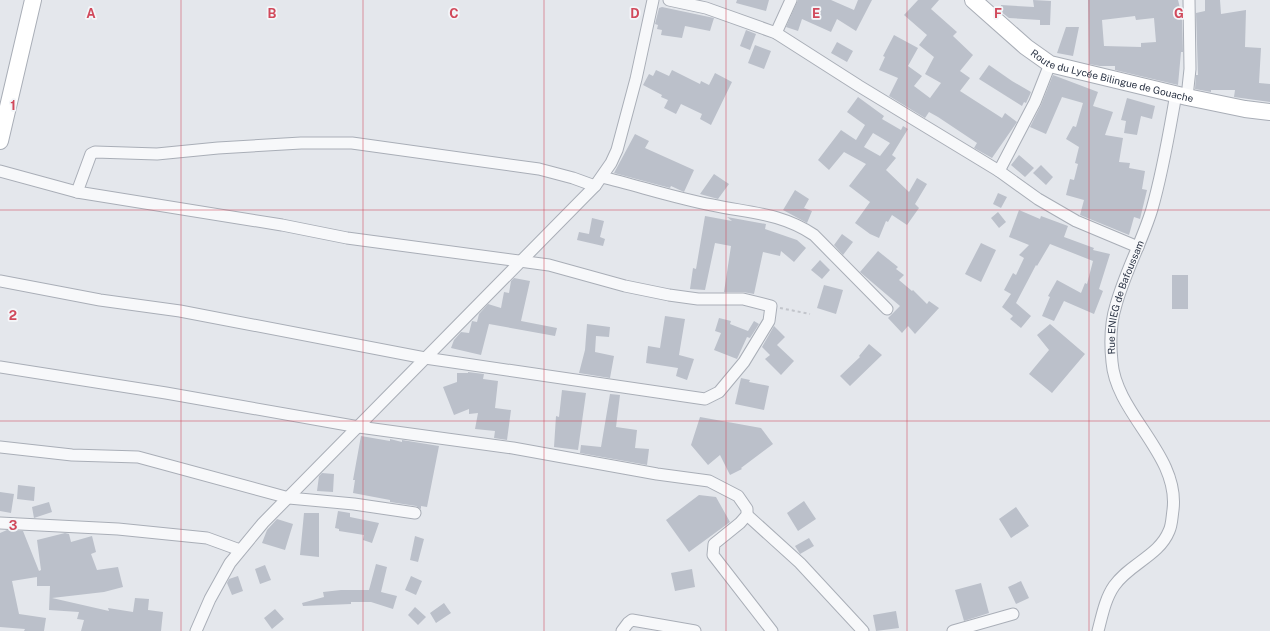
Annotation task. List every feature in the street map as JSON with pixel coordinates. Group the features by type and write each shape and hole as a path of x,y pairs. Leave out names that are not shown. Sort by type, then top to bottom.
{"street":[{"path":"196,631 210,598 230,563 240,550 425,358 595,186 602,177 617,150 636,79 654,0"},
{"path":"669,0 706,8 776,33 859,86 999,171 1038,199 1076,221 1138,247"},
{"path":"776,33 791,0"},
{"name":"Route du Lycée Bilingue de Gouache","path":"973,0 1026,47 1050,64 1181,96 1245,109 1270,112"},
{"name":"Rue ENIEG de Bafoussam","path":"1098,631 1103,610 1114,586 1124,574 1160,545 1169,530 1173,508 1171,482 1159,456 1119,390 1112,364 1110,333 1116,305 1152,210 1181,96 1190,69 1189,0"},
{"path":"0,142 29,1"},
{"path":"999,171 1036,102 1050,64"},
{"path":"77,192 91,154 95,152 157,154 218,148 301,143 352,143 517,166 572,178 595,186"},
{"path":"0,171 77,192 282,225 346,238 549,266 625,286 698,300 743,299 771,306 769,321 744,362 719,392 705,399 425,358 180,311 100,300 0,281"},
{"path":"602,177 711,205 773,215 802,227 814,235 887,309"},
{"path":"0,367 166,393 359,427 514,448 657,474 709,481 738,496 747,508 747,515 740,523 714,544 713,555 772,631"},
{"path":"0,447 72,455 138,457 289,498 354,504 415,513"},
{"path":"747,515 800,563 863,631"},
{"path":"0,523 118,529 207,538 240,550"},
{"path":"953,631 1013,614"},
{"path":"622,631 632,620 695,631"}],"path":[{"path":"771,306 810,314"}],"building":[{"path":"737,0 769,0 766,11 736,3"},
{"path":"798,0 831,0 854,10 858,0 872,0 856,31 837,19 831,32 802,19 798,31 786,27"},
{"path":"918,0 939,0 931,9 957,32 953,36 973,55 960,71 970,78 960,91 1002,118 1005,113 1017,122 992,158 974,148 977,143 938,117 929,112 925,118 889,96 898,78 879,70 885,57 883,56 894,35 918,48 908,66 922,76 914,86 930,98 941,83 925,74 934,57 919,45 927,35 904,15"},
{"path":"1033,0 1051,1 1050,25 1040,25 1040,20 1009,18 1000,11 1001,5 1034,7"},
{"path":"1088,0 1178,0 1182,16 1183,52 1181,52 1178,85 1115,70 1115,66 1089,64","holes":["1135,16 1136,20 1154,18 1156,42 1141,43 1141,47 1104,46 1102,20"]},
{"path":"1205,0 1220,0 1221,14 1246,10 1245,47 1261,48 1259,83 1270,84 1270,102 1234,97 1235,90 1211,90 1211,92 1195,89 1196,75 1198,75 1196,13 1205,11"},
{"path":"662,7 714,18 710,31 685,26 682,38 661,35 662,30 657,29 658,25 655,24 659,8"},
{"path":"1066,27 1079,27 1073,56 1057,53"},
{"path":"746,30 756,34 750,50 740,46"},
{"path":"837,42 853,51 847,62 831,53"},
{"path":"755,45 771,51 764,69 748,63"},
{"path":"989,65 1031,92 1026,103 1024,102 1022,106 979,79"},
{"path":"656,70 669,76 672,70 700,84 701,81 709,85 715,73 732,82 711,125 700,119 702,114 681,104 676,114 664,108 668,100 661,97 662,95 643,85 649,74 653,76"},
{"path":"1053,75 1098,92 1093,106 1113,112 1105,135 1123,138 1119,162 1130,163 1129,168 1145,171 1142,189 1147,190 1140,219 1134,217 1129,235 1080,215 1084,200 1066,195 1070,179 1074,180 1078,164 1075,163 1079,147 1066,139 1073,126 1076,127 1083,103 1062,97 1046,134 1030,127"},
{"path":"858,97 884,116 882,119 901,130 903,126 908,129 892,155 896,158 886,170 909,192 917,178 927,184 915,204 919,208 907,225 892,215 888,222 886,221 879,238 870,234 855,223 870,202 849,186 866,164 844,152 829,170 818,160 841,130 856,140 865,125 847,112","holes":["873,133 890,143 880,156 864,147"]},
{"path":"1127,98 1155,106 1152,119 1141,116 1137,135 1124,133 1126,121 1121,120"},
{"path":"635,134 649,141 645,148 694,170 684,192 671,186 670,188 614,173"},
{"path":"1019,155 1034,168 1025,177 1011,165"},
{"path":"1041,165 1053,177 1046,185 1033,173"},
{"path":"714,174 729,184 718,199 700,194"},
{"path":"795,190 809,199 804,208 812,211 807,223 783,210"},
{"path":"998,193 1007,197 1001,208 993,204"},
{"path":"1019,210 1040,219 1041,216 1068,226 1064,237 1094,248 1093,250 1110,254 1099,289 1103,291 1094,314 1064,301 1054,321 1042,316 1050,297 1048,296 1057,280 1081,293 1085,283 1087,284 1093,261 1050,244 1037,266 1036,265 1016,303 1031,316 1021,328 1010,319 1013,316 1002,307 1011,294 1004,290 1013,273 1016,275 1024,258 1019,255 1029,245 1009,237"},
{"path":"998,212 1006,222 999,228 991,218"},
{"path":"705,216 732,221 727,217 766,224 765,229 797,240 806,248 794,262 781,251 780,256 763,252 754,294 743,292 724,292 731,246 715,243 705,290 690,289 693,268 696,269"},
{"path":"592,218 604,221 600,237 605,239 603,246 577,240 579,232 589,234"},
{"path":"842,234 853,242 843,255 834,245"},
{"path":"981,243 996,250 981,282 965,274"},
{"path":"878,251 898,267 896,269 904,275 899,280 912,291 913,290 927,304 929,301 939,308 915,334 908,326 902,333 888,318 900,306 860,272"},
{"path":"820,260 830,270 822,279 811,270"},
{"path":"1172,275 1188,275 1188,309 1172,309"},
{"path":"514,278 530,281 521,321 557,328 555,336 489,324 481,355 451,348 454,340 461,332 469,333 472,321 477,322 479,314 488,304 501,308 504,292 509,293 511,281"},
{"path":"824,285 843,290 836,314 817,308"},
{"path":"665,316 685,319 679,355 694,359 687,380 676,376 678,368 646,363 648,346 660,348"},
{"path":"719,318 731,321 730,324 748,331 754,321 759,324 750,338 747,337 737,359 714,350 721,333 715,331"},
{"path":"587,324 610,327 609,337 596,336 595,352 614,356 610,378 579,373 585,350"},
{"path":"1050,324 1085,354 1052,393 1029,374 1049,350 1037,335"},
{"path":"774,326 785,337 777,345 794,361 781,375 765,359 770,355 762,347"},
{"path":"869,344 882,355 850,386 840,376 860,357 859,356"},
{"path":"468,372 484,374 483,379 498,381 495,408 511,410 507,440 494,438 495,431 475,429 478,413 469,414 469,409 454,415 443,387 457,382 457,373"},
{"path":"741,378 750,380 749,382 769,386 764,410 735,404"},
{"path":"562,390 586,393 578,450 554,447 556,416 559,417"},
{"path":"610,394 620,395 616,427 637,430 635,448 649,449 647,465 580,453 581,445 601,447"},
{"path":"700,417 761,428 773,444 741,468 742,469 730,475 720,455 708,465 691,445"},
{"path":"361,436 390,441 390,439 402,442 402,440 439,446 427,507 421,506 421,509 416,506 390,502 390,500 353,493 355,480 353,480"},
{"path":"322,473 334,474 333,492 317,491 319,476"},
{"path":"18,485 35,487 34,501 17,499"},
{"path":"0,492 14,494 11,513 0,511"},
{"path":"699,495 716,497 730,522 689,552 666,520"},
{"path":"804,501 816,519 798,531 787,513"},
{"path":"49,502 52,512 34,518 32,507"},
{"path":"1016,507 1029,526 1011,538 999,519"},
{"path":"338,511 350,513 350,517 379,523 372,543 363,540 364,535 339,531 339,529 335,528"},
{"path":"304,513 319,513 319,557 300,555"},
{"path":"277,519 293,524 285,550 262,543 267,530"},
{"path":"7,530 23,531 39,571 41,570 37,540 65,533 69,534 71,542 92,536 96,552 91,554 97,570 118,567 123,587 104,592 52,598 109,611 108,608 133,612 135,598 149,599 148,610 163,612 161,631 81,631 84,620 77,619 79,612 49,610 50,586 37,586 37,577 12,581 19,614 46,618 44,631 24,631 25,629 0,627 0,533"},
{"path":"415,536 424,539 418,562 410,560"},
{"path":"809,538 814,546 800,554 795,546"},
{"path":"376,564 387,567 381,592 397,596 393,609 371,602 303,606 302,603 324,597 323,592 341,590 369,590"},
{"path":"265,565 271,580 260,584 255,569"},
{"path":"692,569 695,587 675,591 671,573"},
{"path":"238,576 243,591 232,595 227,583 229,579"},
{"path":"411,576 422,581 416,595 405,590"},
{"path":"1021,581 1029,598 1016,604 1008,587"},
{"path":"981,583 989,613 964,621 955,590"},
{"path":"444,603 451,613 436,623 430,613"},
{"path":"415,607 426,617 418,625 408,615"},
{"path":"275,609 284,619 272,629 264,618"},
{"path":"896,611 899,628 876,631 873,615"}]}
